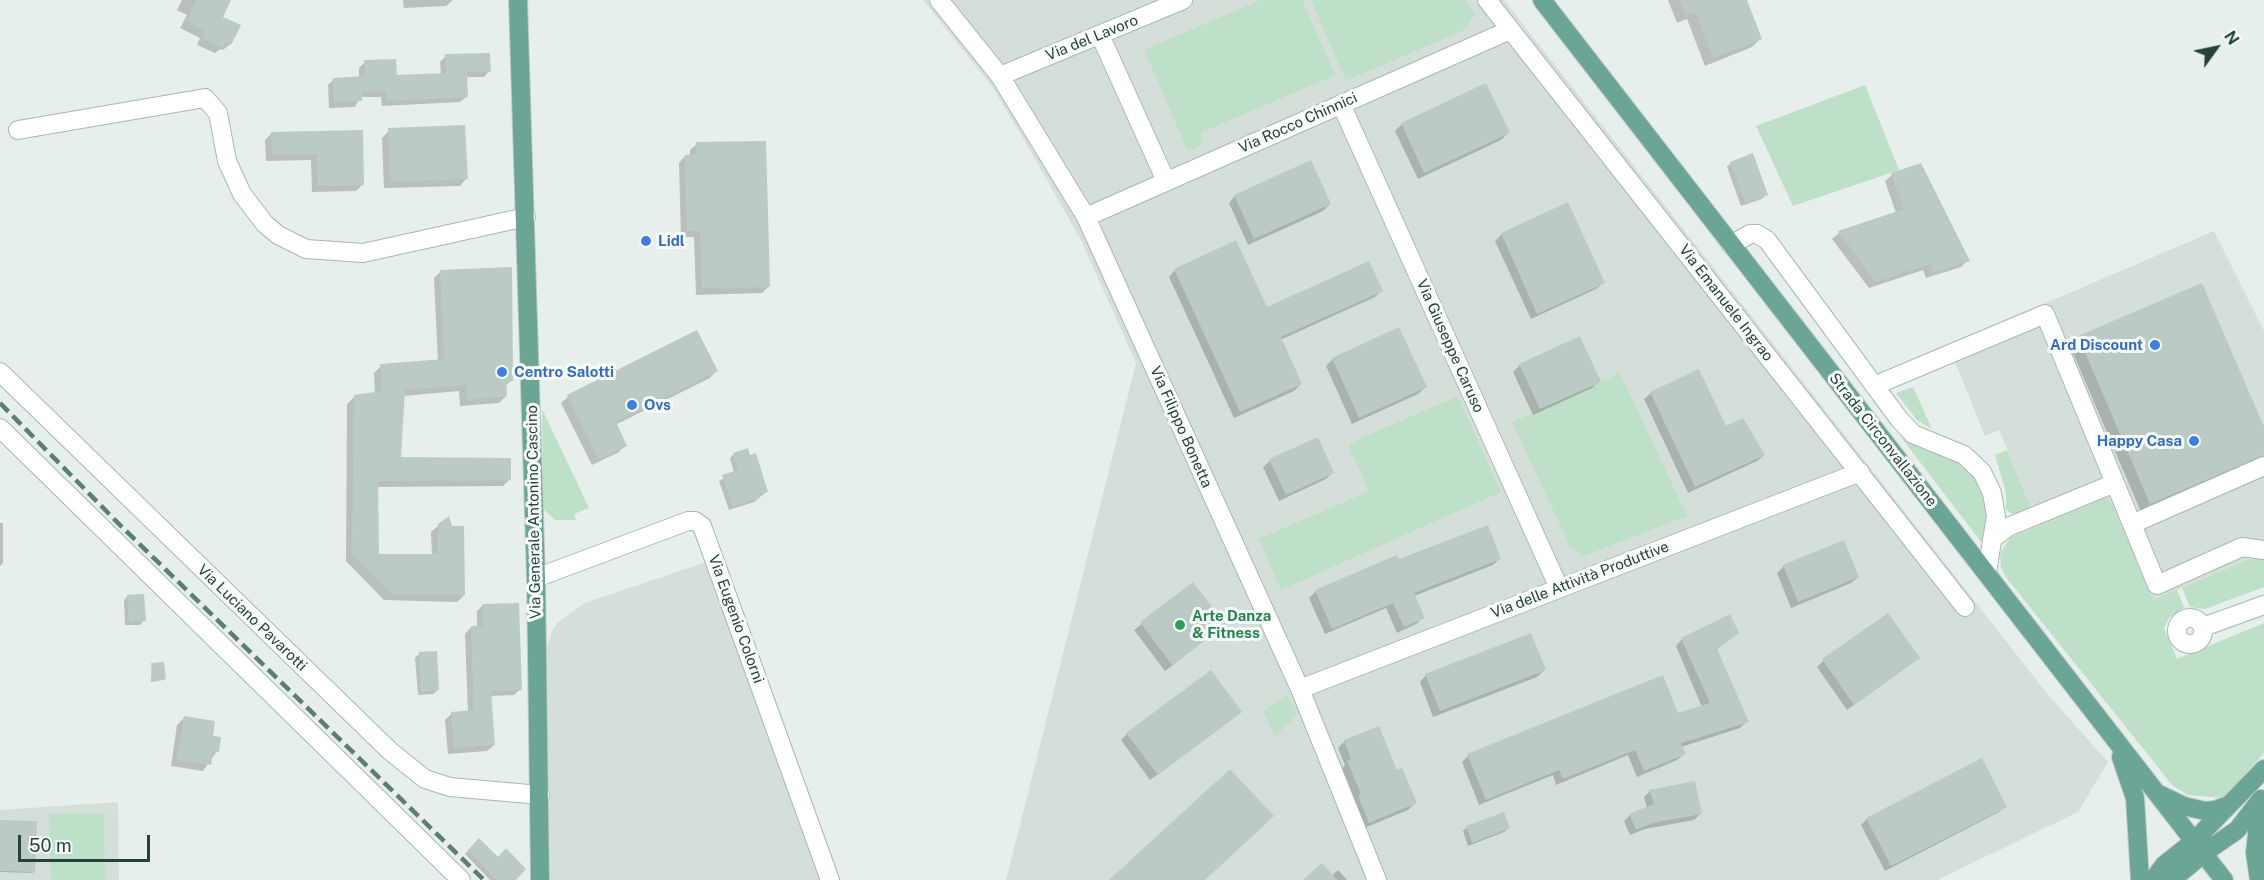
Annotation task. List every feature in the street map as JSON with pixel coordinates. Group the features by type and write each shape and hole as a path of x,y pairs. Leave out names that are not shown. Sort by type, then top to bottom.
{"main road":[{"name":"Via Generale Antonino Cascino","path":"518,0 536,578 540,880"},
{"name":"Strada Circonvallazione","path":"1542,0 2224,880"},
{"path":"2111,734 2129,775 2135,798 2140,880"},
{"path":"2172,880 2229,805 2264,769"},
{"path":"2156,792 2176,803 2205,811 2229,805"},
{"path":"2152,880 2170,859 2237,830 2262,796"},
{"path":"2259,880 2255,836 2262,796"}],"street":[{"name":"Via Filippo Bonetta","path":"939,0 1000,76 1086,217 1300,689 1377,880"},
{"name":"Via del Lavoro","path":"1000,76 1183,0"},
{"name":"Via Emanuele Ingrao","path":"1486,0 1965,607"},
{"name":"Via Rocco Chinnici","path":"1086,217 1510,30"},
{"path":"1100,35 1166,181"},
{"path":"18,130 205,98 218,113 227,161 242,194 265,224 278,235 306,249 363,253 526,217"},
{"name":"Via Giuseppe Caruso","path":"1341,105 1559,588"},
{"path":"1731,245 1750,234 1757,234 1767,240 1913,434 1964,455 1982,472 1995,504 1986,572"},
{"path":"1875,385 2045,314 2157,585 2242,547 2264,550"},
{"name":"Via Luciano Pavarotti","path":"0,372 390,751 425,779 450,787 540,795"},
{"path":"0,428 461,880"},
{"path":"2132,524 2264,466"},
{"name":"Via delle Attività Produttive","path":"1300,689 1860,472"},
{"path":"1992,539 2008,527 2115,483"},
{"name":"Via Eugenio Colorni","path":"536,578 688,521 695,521 702,526 830,880"},
{"path":"2203,627 2264,605"}],"shaded area":[{"path":"923,0 1504,0 2049,696 2108,762 2078,812 1937,880 1006,880 1136,363 1082,242 1034,157 991,85"},
{"path":"2214,231 2264,331 2264,560 2252,558 2153,601 2115,511 2049,549 1999,430 1985,436 1948,345"},
{"path":"709,561 823,880 550,880 547,646 551,634 557,623 585,603"},
{"path":"118,802 119,880 0,880 0,810"}],"green space":[{"path":"1261,0 1302,0 1335,75 1202,132 1201,145 1188,151 1144,50"},
{"path":"1311,0 1465,0 1475,14 1466,29 1346,81"},
{"path":"1865,85 1899,170 1793,206 1756,126"},
{"path":"1620,373 1687,516 1584,556 1570,546 1512,422"},
{"path":"1913,387 1932,429 1917,420 1896,393"},
{"path":"1458,396 1501,492 1281,590 1259,539 1369,491 1348,444"},
{"path":"542,409 589,508 574,514 576,520 555,520 543,509"},
{"path":"1901,437 1913,445 1961,462 1975,476 1981,486 1986,505 1986,542 1981,542"},
{"path":"2007,450 2032,509 2013,514 2006,510 2006,493 1995,455"},
{"path":"2106,498 2113,505 2153,600 2177,590 2184,608 2169,618 2164,628 2177,659 2264,623 2264,753 2224,798 2188,795 2173,786 2005,576 2001,567 2000,553 2011,537"},
{"path":"2252,558 2264,560 2264,587 2205,609 2190,607 2182,588"},
{"path":"1287,694 1297,715 1275,736 1263,712"},
{"path":"49,814 104,814 105,880 51,880"}],"building":[{"path":"196,0 231,0 223,17 241,25 231,45 226,42 223,48 202,38 206,31 186,21"},
{"path":"1680,0 1747,0 1762,39 1713,58 1695,12 1686,15"},
{"path":"490,53 491,72 467,72 468,97 387,101 386,91 362,92 362,101 334,102 333,78 365,76 364,60 396,59 397,75 446,73 445,54"},
{"path":"1486,83 1510,133 1424,173 1401,123"},
{"path":"465,125 468,179 390,182 388,128"},
{"path":"363,130 364,185 318,186 317,154 272,155 271,132"},
{"path":"766,141 770,287 702,288 700,231 687,231 685,155 697,154 696,142"},
{"path":"1753,153 1768,195 1745,203 1730,162"},
{"path":"1311,160 1331,204 1254,239 1234,195"},
{"path":"1921,163 1970,261 1933,273 1930,264 1876,282 1838,231 1904,209 1891,173"},
{"path":"1568,202 1605,283 1537,314 1501,233"},
{"path":"1236,240 1267,307 1369,261 1383,291 1281,337 1302,384 1240,412 1174,269"},
{"path":"512,267 513,381 506,382 507,396 467,400 466,385 405,390 401,457 511,458 511,480 378,481 379,554 438,554 438,524 449,516 452,526 464,526 465,595 392,594 352,554 354,395 382,391 380,364 444,359 440,270"},
{"path":"2202,283 2264,427 2264,455 2150,504 2078,336"},
{"path":"1399,327 1427,387 1359,418 1332,358"},
{"path":"697,330 718,371 616,422 627,446 599,460 567,395"},
{"path":"1580,336 1601,382 1540,409 1519,364"},
{"path":"1699,369 1726,426 1743,418 1765,455 1695,487 1650,392"},
{"path":"1318,437 1334,473 1286,495 1269,459"},
{"path":"748,448 750,455 756,453 768,492 758,494 760,498 733,507 722,475 738,470 733,453"},
{"path":"1488,525 1501,559 1414,593 1425,618 1404,627 1393,603 1332,629 1315,590 1397,555 1399,559"},
{"path":"1844,540 1859,577 1798,602 1783,565"},
{"path":"1193,582 1226,625 1172,665 1140,622"},
{"path":"144,594 146,621 129,622 127,595"},
{"path":"519,603 522,690 491,691 495,745 454,748 451,712 474,710 471,626 483,626 483,604"},
{"path":"1888,613 1920,658 1854,705 1822,659"},
{"path":"1730,614 1739,633 1717,649 1749,722 1681,743 1686,754 1644,771 1635,750 1563,779 1559,770 1486,800 1467,754 1663,675 1678,713 1710,703 1681,638"},
{"path":"1531,633 1546,670 1440,711 1425,674"},
{"path":"437,651 439,690 421,692 419,652"},
{"path":"164,662 166,679 153,681 151,663"},
{"path":"1211,670 1242,712 1158,775 1126,733"},
{"path":"184,716 215,721 213,736 221,737 219,752 213,751 211,765 177,760"},
{"path":"1379,726 1397,770 1402,768 1417,803 1369,823 1358,796 1361,794 1347,761 1351,759 1344,740"},
{"path":"1982,758 2007,807 1891,866 1866,818"},
{"path":"1230,769 1274,816 1205,880 1109,880"},
{"path":"1695,781 1702,814 1653,823 1636,830 1629,814 1654,804 1649,790"},
{"path":"1504,812 1510,828 1472,843 1466,826"},
{"path":"0,820 37,821 35,872 0,871"},
{"path":"479,838 498,857 506,848 526,869 516,880 497,880 468,850"},
{"path":"1322,863 1337,880 1303,880"}],"railway":[{"path":"0,403 121,526 484,880"}],"place":[{"name":"Lidl","path":"646,241"},
{"name":"Ard Discount","path":"2155,345"},
{"name":"Centro Salotti","path":"502,372"},
{"name":"Ovs","path":"632,405"},
{"name":"Happy Casa","path":"2194,441"},
{"name":"Arte Danza & Fitness","path":"1180,625"}]}
